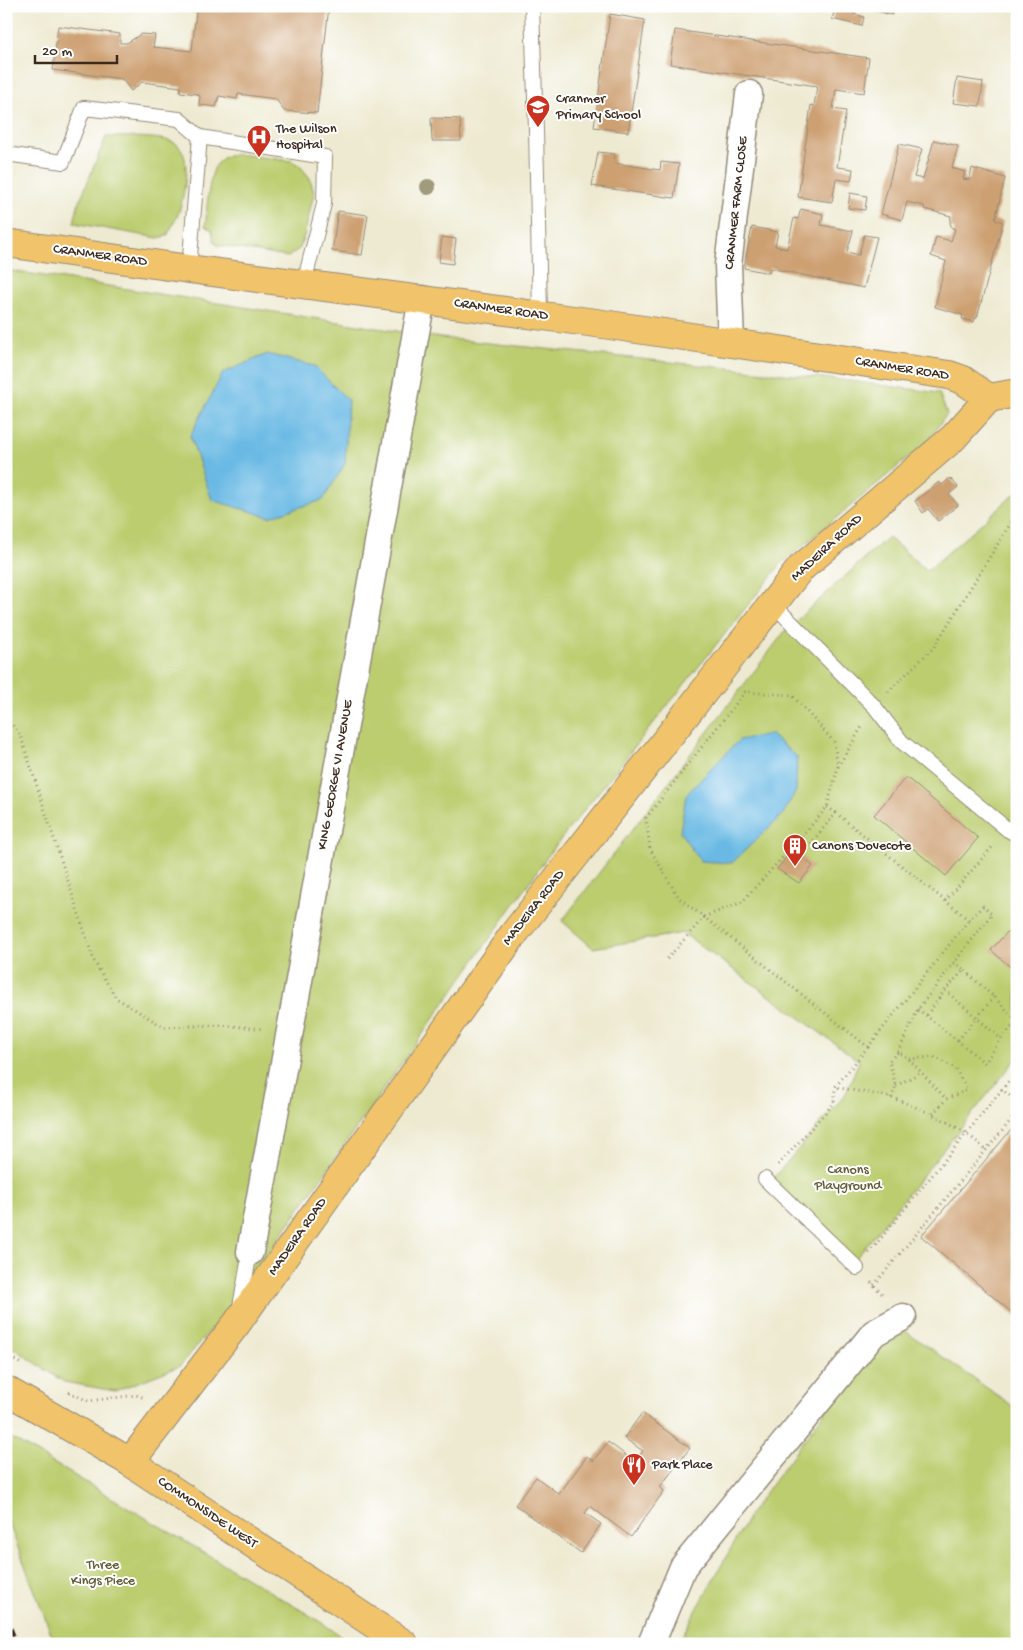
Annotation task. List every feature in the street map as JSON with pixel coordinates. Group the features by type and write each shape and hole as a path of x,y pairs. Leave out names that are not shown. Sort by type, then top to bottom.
{"main road":[{"name":"CRANMER ROAD","path":"6,243 540,315 949,375 963,380 989,398"},
{"path":"989,398 1017,393"},
{"name":"MADEIRA ROAD","path":"130,1462 237,1323 513,935 800,569 953,438 989,398"},
{"name":"COMMONSIDE WEST","path":"6,1390 130,1462 404,1644"}],"street":[{"name":"CRANMER FARM CLOSE","path":"731,342 728,265 749,94"},
{"name":"KING GEORGE VI AVENUE","path":"250,1252 422,299"},
{"path":"651,1644 683,1567 874,1333 903,1317"}],"lane":[{"path":"532,6 540,315"},
{"path":"6,154 63,162 84,108 179,119 200,137 325,157 324,204 304,283"},
{"path":"189,269 200,137"},
{"path":"773,604 874,706 902,742 1012,832"},
{"path":"765,1179 858,1268"},
{"path":"237,1323 250,1252"}],"path":[{"path":"667,959 704,917 742,902 827,807 838,767 874,706 934,647 1016,516"},
{"path":"838,767 834,742 792,695 745,692 646,818 650,849 679,898 868,1047"},
{"path":"6,718 20,734 94,961 116,998 164,1027 220,1025 290,1031"},
{"path":"827,807 968,920"},
{"path":"807,848 836,813"},
{"path":"945,901 1012,832"},
{"path":"765,1179 834,1103 835,1087 968,920 983,906 992,914 918,1009 898,1052 889,1061 896,1086"},
{"path":"918,1009 985,1063 1001,1039 1017,1021 994,996 954,962"},
{"path":"927,1015 945,990 964,970"},
{"path":"945,990 1001,1039"},
{"path":"958,1040 978,1018 994,996"},
{"path":"898,1052 909,1059 946,1100"},
{"path":"909,1059 934,1056 955,1068 967,1090 946,1100 932,1115"},
{"path":"903,1317 858,1268 965,1133 1017,1071"},
{"path":"891,1098 896,1086 921,1072"},
{"path":"835,1087 891,1098 932,1115 965,1133 981,1145 985,1151"},
{"path":"1002,1089 1017,1101"},
{"path":"874,1285 1017,1113"},
{"path":"64,1390 88,1401 117,1397"}],"green space":[{"path":"106,137 161,139 175,143 184,154 186,171 184,189 179,212 167,236 158,238 74,223 78,205"},
{"path":"237,154 292,161 300,166 310,178 314,193 305,233 300,248 288,257 217,245 214,241 212,230 205,226 210,183 215,167 223,158"},
{"path":"6,270 441,338 850,381 939,393 947,414 927,442 780,565 552,850 234,1302 180,1366 115,1391 64,1382 6,1343"},
{"name":"Canons Playground","path":"1017,492 1017,1058 852,1263 769,1183 845,1095 859,1061 683,933 593,948 562,921 786,630 888,537 927,571"},
{"path":"891,1321 1017,1409 1017,1644 681,1644 681,1638 750,1514"},
{"name":"Three Kings Piece","path":"6,1435 316,1619 353,1644 55,1644 6,1516"}],"water":[{"path":"267,354 314,366 348,400 345,464 323,500 269,517 212,500 190,436 223,373"},
{"path":"770,734 797,757 796,791 783,814 732,863 700,861 680,832 686,795 739,740"}],"building":[{"path":"161,6 329,6 317,113 284,111 276,99 238,94 237,99 219,96 216,107 199,105 200,96 198,94 180,92 181,87 142,82 131,91 122,79 53,70 58,26 120,34 120,43 127,43 141,34 155,35 153,47 192,51 196,12"},
{"path":"836,6 856,6 854,14 864,17 862,26 832,19"},
{"path":"857,6 894,6 892,15"},
{"path":"610,14 645,20 628,132 594,127"},
{"path":"675,30 869,58 864,93 836,89 833,109 846,111 837,167 853,169 851,181 836,179 832,202 798,197 811,105 814,106 817,86 670,64"},
{"path":"957,78 983,82 980,106 953,103"},
{"path":"431,118 460,119 461,141 432,141"},
{"path":"934,140 958,146 952,168 965,172 963,179 969,180 972,168 1005,178 995,220 1003,222 977,318 975,318 974,322 962,319 963,315 935,307 946,261 931,256 936,237 951,241 955,229 952,228 950,223 951,216 924,209 924,206 907,202 902,220 881,214 899,144 922,149 914,177 923,179"},
{"path":"598,152 615,154 614,163 660,170 661,162 679,164 674,198 592,186"},
{"path":"850,193 867,196 865,210 848,208"},
{"path":"801,209 823,214 821,225 853,231 847,252 859,255 864,235 877,237 864,288 770,268 769,273 744,268 752,227 778,232 775,246 787,249 794,218 798,219"},
{"path":"338,211 368,215 362,255 332,251"},
{"path":"442,237 456,239 453,264 439,262"},
{"path":"950,478 958,487 949,494 958,505 938,521 928,509 923,513 915,501 939,482 942,485"},
{"path":"906,777 978,838 946,876 874,815"},
{"name":"Canons Dovecote","path":"793,849 813,866 799,883 777,869"},
{"path":"1017,921 1017,973 991,950"},
{"path":"1017,1123 1017,1317 921,1236"},
{"path":"642,1413 690,1448 660,1487 664,1491 631,1537 590,1506 585,1513 601,1524 581,1553 515,1505 536,1477 559,1494 587,1456 593,1461 608,1442 635,1462 643,1451 624,1438"}],"railway":[{"path":"6,1617 17,1644"}],"place":[{"name":"Cranmer Primary School","path":"538,128"},
{"name":"The Wilson Hospital","path":"259,158"},
{"name":"Canons Dovecote","path":"795,867"},
{"name":"Park Place","path":"634,1486"}]}
